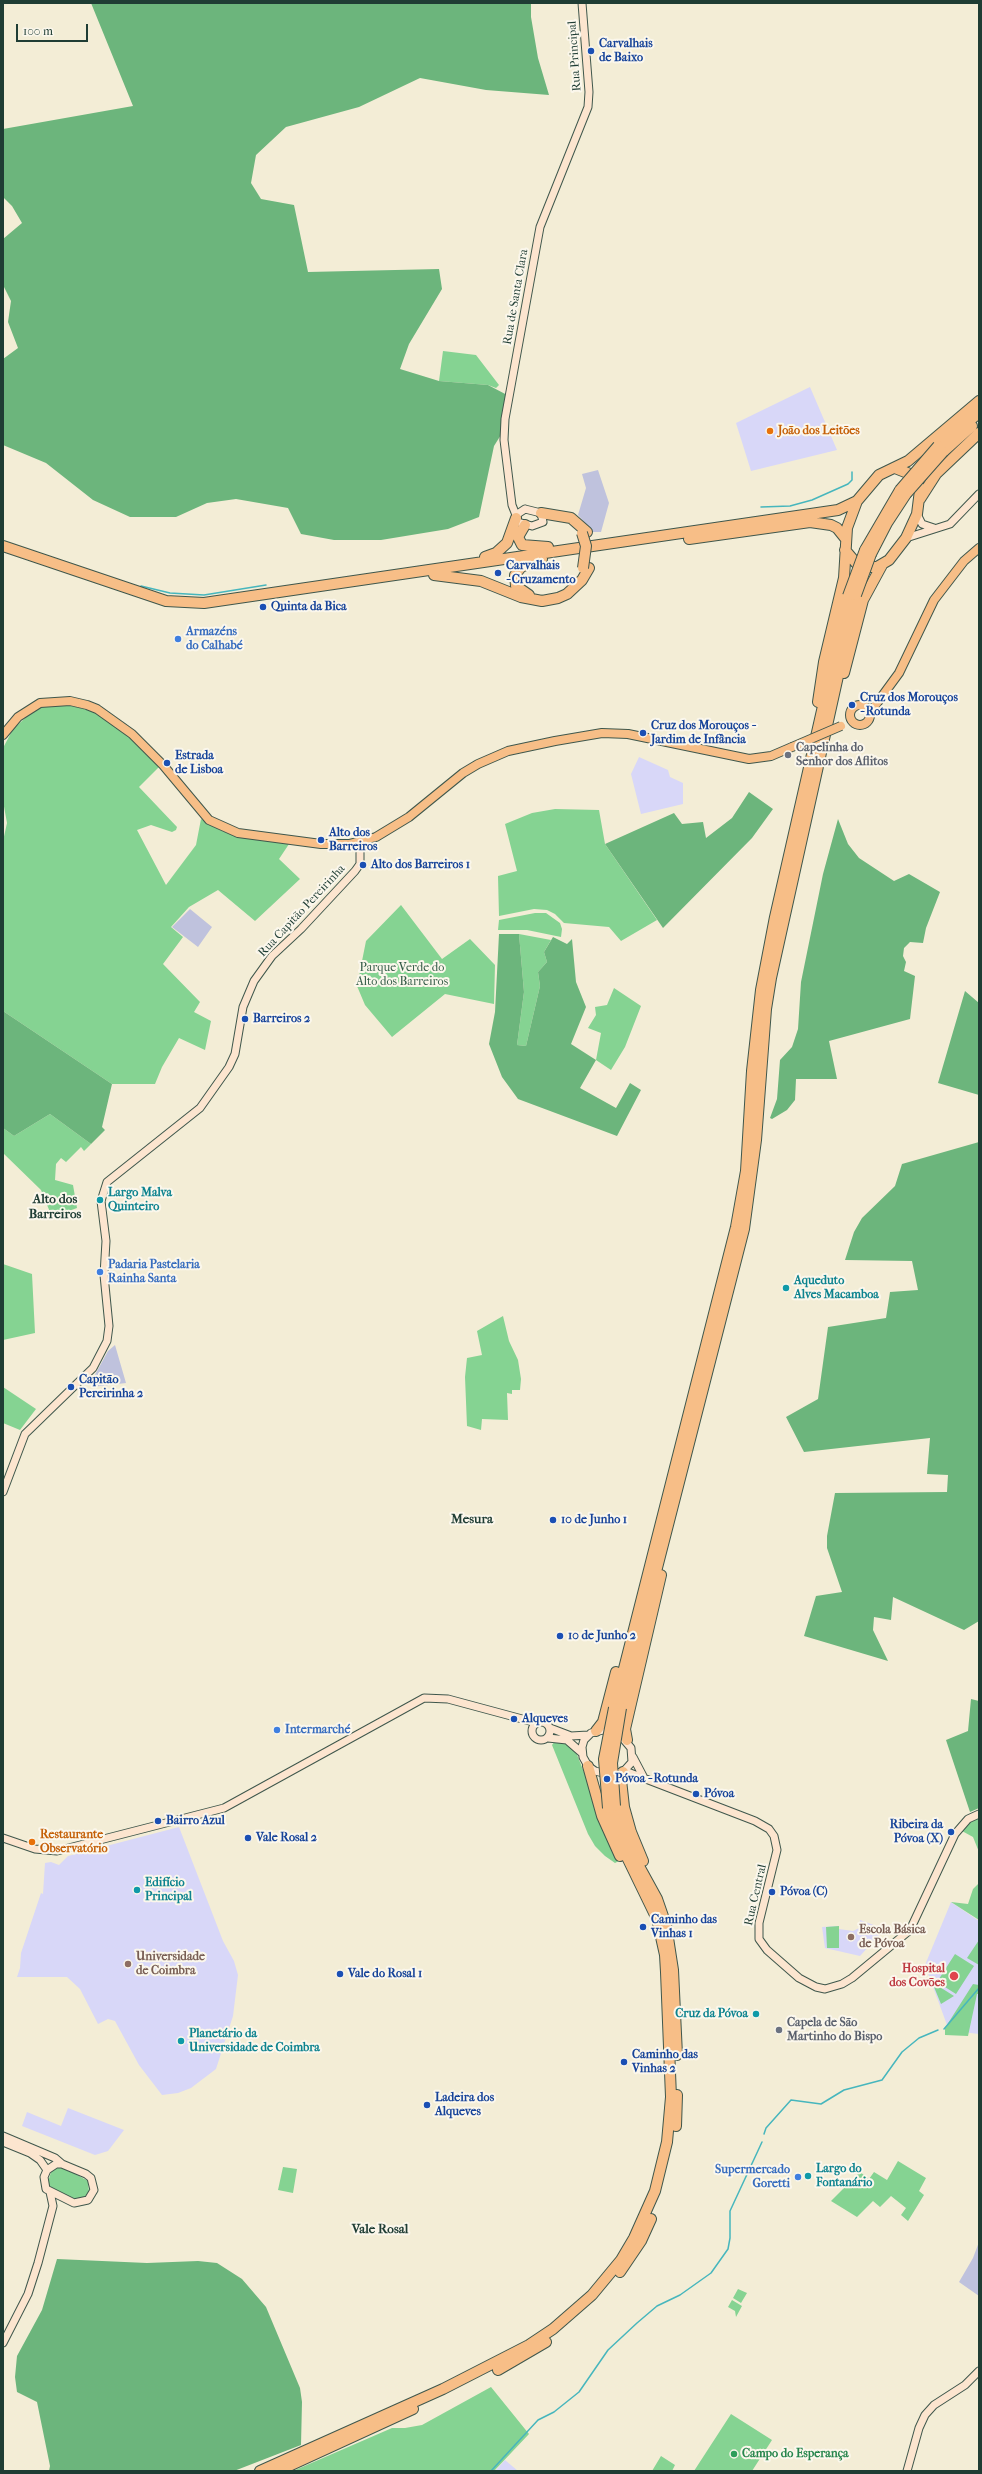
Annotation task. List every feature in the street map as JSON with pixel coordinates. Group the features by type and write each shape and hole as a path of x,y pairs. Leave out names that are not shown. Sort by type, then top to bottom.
{"highway":[{"path":"816,734 820,684 843,582 845,538 850,518 857,501 879,475 895,468 919,453 979,401"},
{"path":"388,2417 501,2361 553,2330 592,2295 621,2260 645,2217 660,2176 667,2142 671,2097 665,1955 662,1934 657,1919 624,1851 611,1807 612,1763 618,1708 678,1457 736,1227 746,1170 752,1071 761,990 816,734 852,596 868,552 887,523 903,492 941,449 979,413"},
{"path":"941,449 979,421"},
{"path":"920,499 936,474 979,433"},
{"path":"826,726 846,666 863,600 882,565 895,554 906,538 917,514 920,499 918,482 914,476 895,468"},
{"path":"3,546 137,593 166,601 186,604 222,601 474,562 838,510 857,501"},
{"path":"474,562 503,548 510,538 516,517"},
{"path":"434,575 481,581 521,597 542,601 558,598 568,594 582,580 586,568 584,532 566,521 542,518"},
{"path":"3,554 135,599 165,607 184,610 223,608 434,575 810,522 831,525 837,528 845,538"},
{"path":"525,525 518,537 522,545 572,549"},
{"path":"845,550 851,560 862,566 873,568 882,565"},
{"path":"542,560 521,567 518,571 514,581 521,591 538,597 564,591 586,568"},
{"path":"618,1708 744,1229 756,1140 766,1008 852,596"},
{"path":"592,1733 603,1722 649,1540 668,1477 678,1457"},
{"path":"627,1740 625,1729 656,1604 681,1473"},
{"path":"588,1766 611,1841 622,1860 639,1880"},
{"path":"624,1771 621,1787 631,1832 645,1866 651,1887"},
{"path":"260,2471 275,2468 506,2366 558,2335 598,2299 626,2264 641,2242 667,2175 675,2136 677,2103 676,2032 670,1944 659,1905 651,1887 629,1848 611,1807"}],"main road":[{"path":"3,735 18,717 40,703 70,701 87,705 97,708 132,734 163,765 201,813 224,828 253,836 289,842 321,844 360,841 376,838 388,831 463,773 478,764 508,751 589,735 616,733 642,736 749,759 772,756 852,721 865,724 867,710 877,702 899,673 934,600 964,561 979,548"},
{"path":"852,721 853,708 858,706 867,710"}],"street":[{"name":"Rua Principal","path":"582,3 589,92 588,107"},
{"name":"Rua de Santa Clara","path":"516,517 512,498 504,430 537,241 544,216 581,129 588,107"},
{"path":"906,538 940,528 958,517 979,494"},
{"path":"512,498 525,509 542,518 536,526 525,525 518,522 516,517 525,509"},
{"path":"917,514 919,521 926,527 940,528"},
{"name":"Rua Capitão Pereirinha","path":"3,1492 25,1434 93,1368 107,1341 109,1326 104,1275 106,1241 101,1201 107,1182 200,1108 229,1067 235,1054 243,1007 254,981 272,956 358,868 361,859 360,841"},
{"path":"3,1838 35,1849 57,1851 224,1808 246,1798 424,1698 448,1699 528,1720 535,1724 545,1722 550,1728 571,1736 612,1732 627,1740 640,1775 628,1778 621,1787"},
{"path":"535,1724 532,1735 536,1739 542,1741 548,1738 567,1740 582,1753 588,1766 595,1771 607,1774 624,1771 631,1765 633,1758"},
{"path":"548,1738 550,1728"},
{"path":"582,1753 582,1744 592,1733"},
{"name":"Rua Central","path":"624,1771 640,1775 755,1821 769,1829 774,1836 777,1850 759,1923 759,1939 767,1950 799,1978 816,1987 825,1989 842,1984 902,1937 915,1921 955,1834 968,1819 979,1814"},
{"path":"3,2136 10,2142 30,2152 40,2160 47,2170"},
{"path":"3,2142 10,2142 55,2158 62,2164 86,2174 94,2185 91,2197 81,2203 74,2203 50,2192"},
{"path":"53,2206 50,2192 44,2182 47,2170 50,2167 62,2164"},
{"path":"3,2343 28,2294 53,2206 60,2197"},
{"path":"907,2471 919,2428 925,2415 934,2405 965,2385 979,2371"}],"shaded area":[{"path":"810,387 837,450 751,471 736,423"},
{"path":"598,470 609,503 601,532 593,532 578,515 586,488 582,474"},
{"path":"639,757 668,770 670,777 683,783 683,804 641,814 631,774"},
{"path":"190,909 212,927 198,947 172,927"},
{"path":"115,1345 126,1383 92,1387 91,1382 108,1351"},
{"name":"Universidade de Coimbra","path":"179,1827 223,1941 234,1961 238,1975 233,2016 216,2069 191,2088 178,2093 162,2095 139,2065 115,2021 108,2019 98,2024 80,1989 67,1977 17,1977 20,1968 21,1953 41,1893 43,1894 45,1863 51,1862 59,1865 68,1856"},
{"name":"Hospital dos Covões","path":"951,1902 979,1921 979,2034 945,2030 947,2025 925,1965"},
{"name":"Escola Básica de Póvoa","path":"860,1920 882,1928 881,1933 860,1956 825,1948 822,1927 839,1926 839,1929 853,1931 859,1928"},
{"path":"68,2108 124,2130 108,2151 95,2155 22,2126 27,2112 61,2126"},
{"path":"979,2242 979,2296 959,2282 973,2258"},
{"path":"505,2460 518,2471 495,2471"}],"green space":[{"path":"91,3 531,3 531,17 538,58 549,95 486,90 420,78 359,107 286,127 256,155 251,183 261,199 294,205 308,272 439,269 442,289 409,344 400,369 439,381 488,385 509,396 504,430 494,446 479,517 448,529 381,540 334,540 301,534 288,508 236,499 207,503 176,517 130,517 93,500 46,463 3,445 3,359 18,348 8,322 11,301 3,285 3,239 22,223 12,206 3,197 3,129 133,106"},
{"path":"443,351 476,355 499,385 496,388 488,385 439,381"},
{"path":"69,705 95,712 130,737 159,767 139,787 177,827 176,830 172,832 151,825 137,830 166,885 196,845 201,819 222,831 237,836 289,844 279,859 300,879 255,921 218,890 189,907 171,927 183,937 163,964 200,1002 194,1012 211,1021 205,1050 179,1038 162,1067 155,1084 112,1084 3,1011 3,841 7,823 3,801 3,748 13,729 32,712 42,707"},
{"path":"749,792 773,809 752,838 663,928 605,844 674,813 682,824 703,822 706,838 732,818"},
{"path":"555,809 599,810 605,844 657,920 621,941 609,927 564,923 555,914 547,910 534,909 499,916 498,876 517,871 505,824 532,813"},
{"path":"838,819 848,844 859,858 894,881 909,874 940,892 926,928 923,943 910,942 904,948 903,956 906,962 904,971 915,976 910,1019 829,1041 837,1079 796,1079 795,1100 787,1110 772,1119 770,1118 777,1099 780,1060 792,1047 798,1029 801,982 823,874"},
{"name":"Parque Verde do Alto dos Barreiros","path":"401,905 442,959 470,939 495,965 494,1004 445,994 392,1037 365,1005 357,986 366,941"},
{"path":"535,913 546,913 560,923 562,929 561,937 527,930 498,930 499,920"},
{"path":"499,934 519,934 524,992 517,1045 526,1046 540,986 538,972 547,962 544,952 553,937 567,944 572,939 576,982 586,1007 571,1044 596,1060 580,1088 616,1108 630,1083 641,1090 617,1136 518,1099 502,1077 489,1044 495,1012"},
{"path":"519,934 551,940 544,952 547,962 538,972 540,986 526,1046 517,1045 524,992"},
{"path":"614,988 641,1006 625,1047 611,1070 596,1060 601,1033 588,1028 596,1015 595,1007 607,1005"},
{"path":"965,991 979,1003 979,1095 938,1083"},
{"path":"3,1011 112,1084 102,1127 105,1130 91,1144 50,1114 14,1136 3,1128"},
{"path":"50,1114 91,1144 84,1151 81,1147 66,1162 61,1158 56,1164 55,1180 73,1185 77,1208 52,1217 41,1190 3,1153 3,1128 14,1136"},
{"path":"979,1142 979,1621 964,1630 893,1597 891,1620 874,1617 873,1630 888,1661 804,1636 816,1596 842,1592 827,1548 827,1536 835,1493 947,1492 948,1475 927,1474 930,1438 804,1452 786,1417 818,1399 828,1327 886,1318 890,1292 918,1290 912,1261 845,1260 854,1232 862,1218 895,1186 902,1164"},
{"path":"3,1264 32,1274 35,1333 3,1340"},
{"path":"503,1316 509,1341 518,1360 521,1379 520,1390 512,1390 512,1394 507,1393 508,1420 482,1419 481,1430 467,1426 465,1377 467,1358 482,1355 477,1331"},
{"path":"3,1387 36,1409 20,1430 3,1423"},
{"path":"971,1699 979,1701 979,1808 970,1812 946,1740 968,1731"},
{"path":"555,1741 567,1744 576,1752 619,1861 615,1863 605,1856 595,1846 588,1834 552,1745"},
{"path":"979,1818 979,1852 973,1837 962,1831 969,1823"},
{"path":"979,1883 979,1920 951,1902 968,1904 973,1889"},
{"path":"839,1926 839,1948 827,1948 826,1927"},
{"path":"979,1940 979,1965 967,1958"},
{"path":"955,1954 974,1966 956,1994 937,1982"},
{"path":"935,1984 954,1996 941,2004 934,1987"},
{"path":"973,1984 979,1985 979,1994 977,1994 968,2036 945,2035 945,2028"},
{"path":"898,2161 926,2178 919,2191 924,2195 908,2221 901,2215 906,2208 891,2196 880,2207 873,2201 857,2217 831,2201 860,2172 869,2179 874,2172 887,2180"},
{"path":"63,2167 88,2181 89,2192 84,2198 76,2200 50,2189 48,2182 51,2172 56,2168"},
{"path":"283,2167 297,2169 293,2193 278,2190"},
{"path":"57,2259 147,2263 198,2261 217,2263 242,2279 266,2307 300,2388 302,2402 301,2445 234,2471 49,2471 50,2466 37,2402 17,2392 15,2377 17,2356 42,2310"},
{"path":"738,2289 747,2293 741,2303 733,2298"},
{"path":"732,2300 742,2306 736,2317 735,2311 728,2307"},
{"path":"491,2387 529,2434 494,2471 293,2471 392,2428 405,2428 422,2425"},
{"name":"Campo do Esperança","path":"731,2414 772,2440 752,2471 694,2471"},
{"path":"661,2456 675,2465 672,2471 652,2471"}],"waterway":[{"path":"761,507 790,506 812,500 848,484 852,480 852,472"},
{"path":"141,586 170,593 204,595 266,585"},
{"path":"944,2029 979,1988"},
{"path":"764,2134 766,2128 791,2100 821,2104 844,2090 882,2080 902,2052 919,2038 938,2030"},
{"path":"491,2471 538,2420 554,2412 579,2392 608,2350 637,2323 657,2306 680,2295 711,2273 728,2249 730,2238 730,2211 762,2142"}],"place":[{"name":"Carvalhais de Baixo","path":"591,51"},
{"name":"João dos Leitões","path":"770,431"},
{"name":"Carvalhais - Cruzamento","path":"498,573"},
{"name":"Quinta da Bica","path":"263,607"},
{"name":"Armazéns do Calhabé","path":"178,639"},
{"name":"Cruz dos Morouços - Rotunda","path":"852,705"},
{"name":"Cruz dos Morouços - Jardim de Infância","path":"643,733"},
{"name":"Capelinha do Senhor dos Aflitos","path":"788,755"},
{"name":"Estrada de Lisboa","path":"167,763"},
{"name":"Alto dos Barreiros","path":"321,840"},
{"name":"Alto dos Barreiros 1","path":"363,865"},
{"name":"Barreiros 2","path":"245,1019"},
{"name":"Largo Malva Quinteiro","path":"100,1200"},
{"name":"Padaria Pastelaria Rainha Santa","path":"100,1272"},
{"name":"Aqueduto Alves Macamboa","path":"786,1288"},
{"name":"Capitão Pereirinha 2","path":"71,1387"},
{"name":"10 de Junho 1","path":"553,1520"},
{"name":"10 de Junho 2","path":"560,1636"},
{"name":"Alqueves","path":"514,1719"},
{"name":"Intermarché","path":"277,1730"},
{"name":"Póvoa - Rotunda","path":"607,1779"},
{"name":"Póvoa","path":"696,1794"},
{"name":"Bairro Azul","path":"158,1821"},
{"name":"Ribeira da Póvoa (X)","path":"951,1832"},
{"name":"Vale Rosal 2","path":"248,1838"},
{"name":"Restaurante Observatório","path":"32,1842"},
{"name":"Edifício Principal","path":"137,1890"},
{"name":"Póvoa (C)","path":"772,1892"},
{"name":"Caminho das Vinhas 1","path":"643,1927"},
{"name":"Escola Básica de Póvoa","path":"851,1937"},
{"name":"Universidade de Coimbra","path":"128,1964"},
{"name":"Vale do Rosal 1","path":"340,1974"},
{"name":"Hospital dos Covões","path":"954,1976"},
{"name":"Cruz da Póvoa","path":"756,2014"},
{"name":"Capela de São Martinho do Bispo","path":"779,2030"},
{"name":"Planetário da Universidade de Coimbra","path":"181,2041"},
{"name":"Caminho das Vinhas 2","path":"624,2062"},
{"name":"Ladeira dos Alqueves","path":"427,2105"},
{"name":"Largo do Fontanário","path":"808,2176"},
{"name":"Supermercado Goretti","path":"798,2177"},
{"name":"Campo do Esperança","path":"734,2454"}],"district":[{"name":"Alto dos Barreiros","path":"55,1208"},
{"name":"Mesura","path":"472,1520"},
{"name":"Vale Rosal","path":"380,2230"}]}
